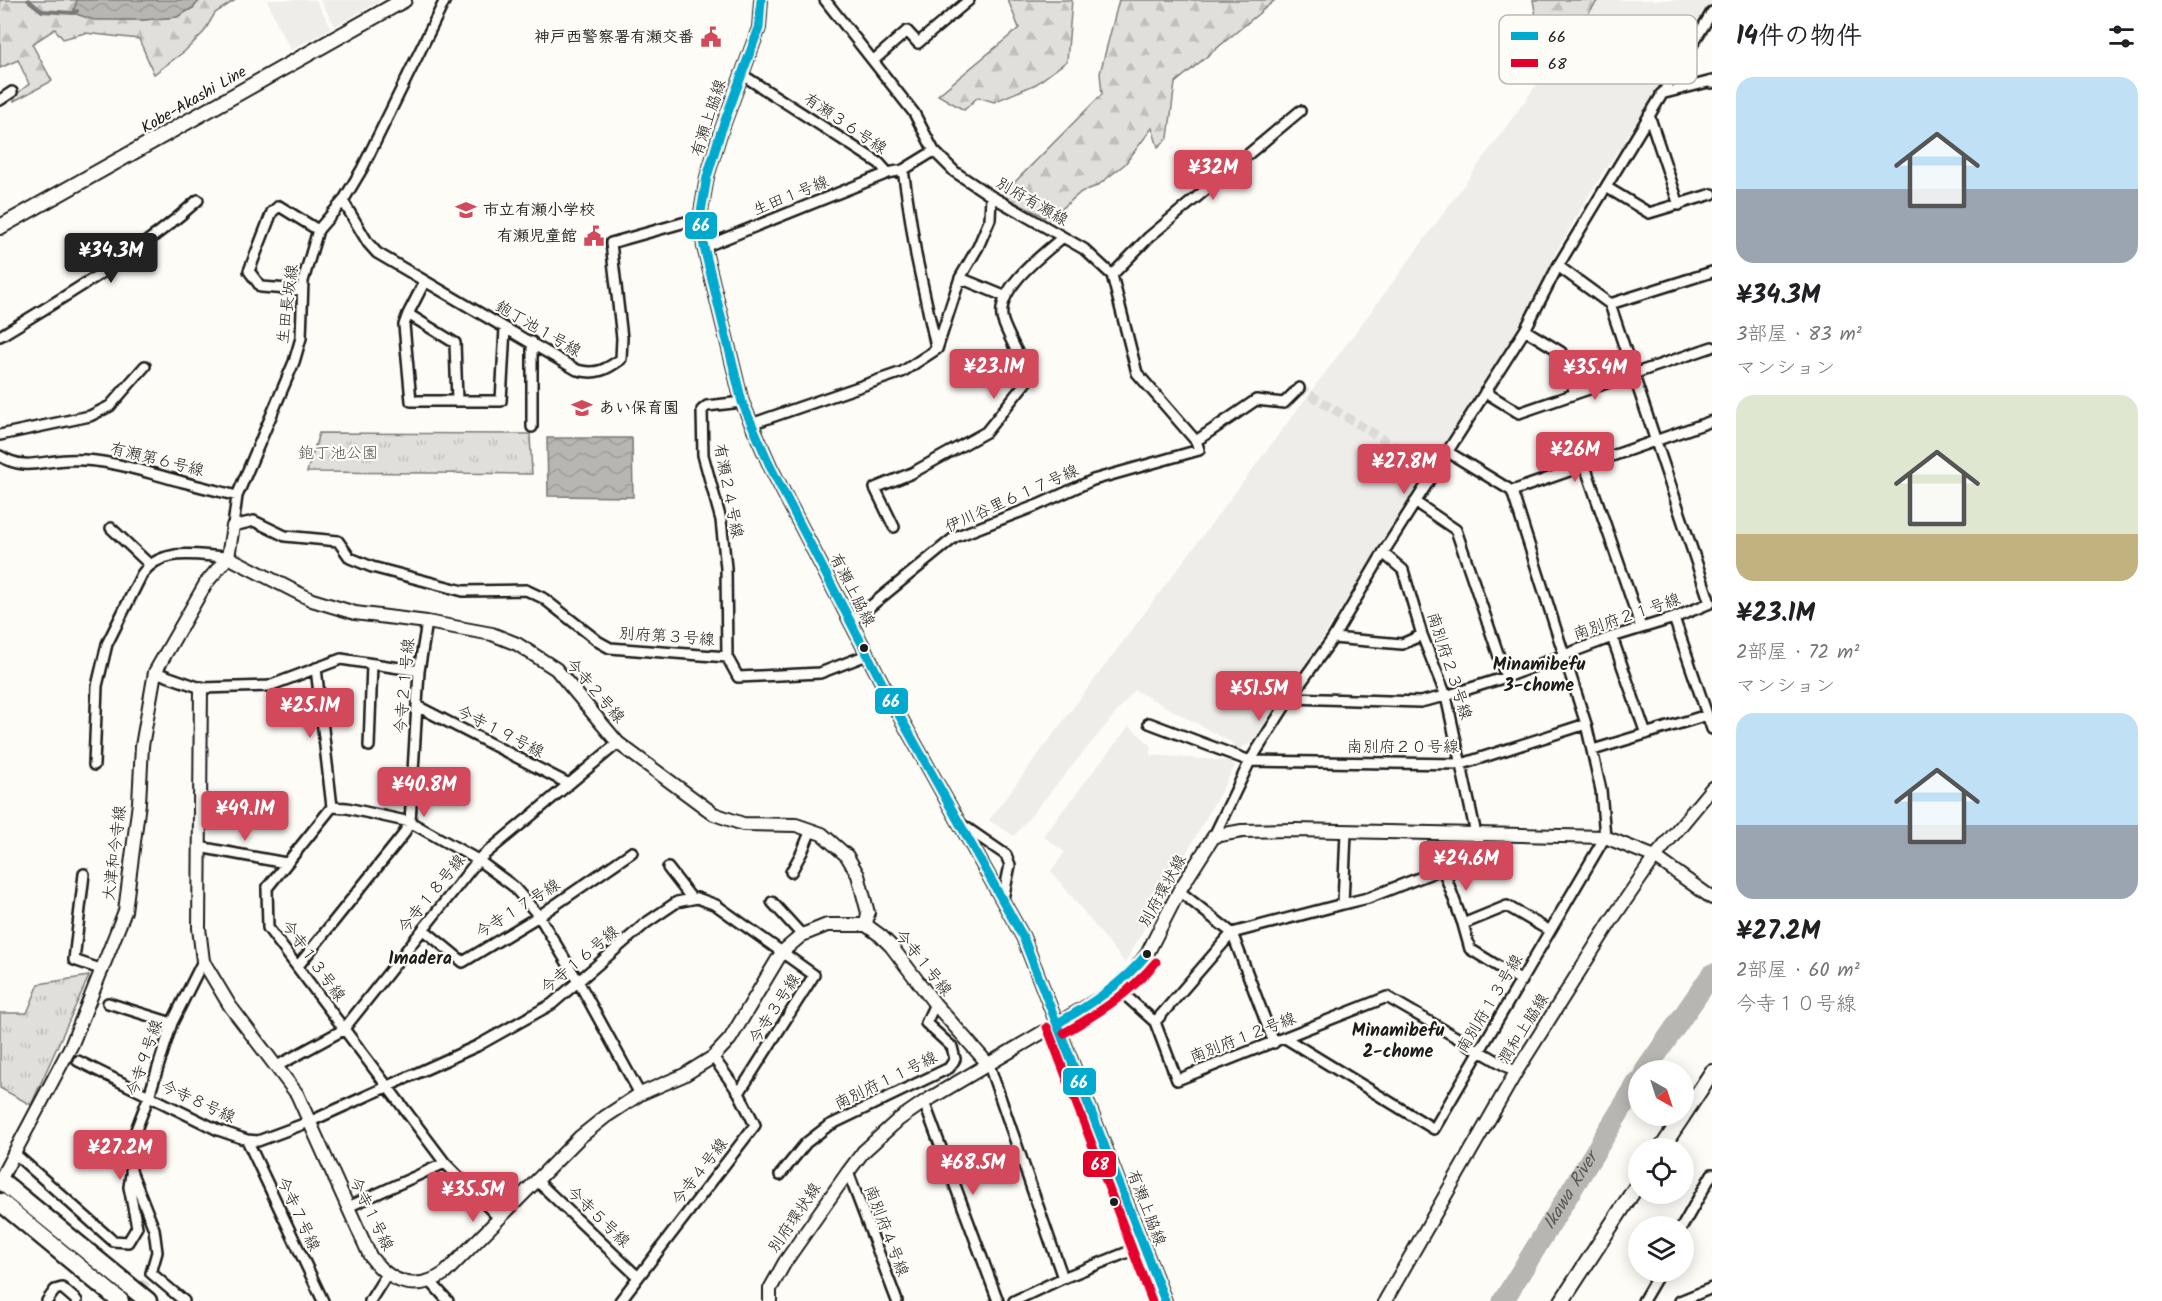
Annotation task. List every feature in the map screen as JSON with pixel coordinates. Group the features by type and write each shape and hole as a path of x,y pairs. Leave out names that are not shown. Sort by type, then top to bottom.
{"highway":[{"path":"0,1180 148,1301"},
{"path":"0,1202 120,1301"}],"main road":[{"name":"Kobe-Akashi Line","path":"0,227 404,0"},
{"path":"1694,1099 1712,1072"},
{"path":"1562,1301 1628,1199"}],"street":[{"name":"生田長坂線","path":"233,526 237,496 294,362 301,338 302,290 318,230 343,201 362,169 445,0"},
{"name":"有瀬上脇線","path":"762,0 759,28 741,74 707,177 700,218 704,247 742,402 771,468 867,655 1023,937 1165,1301"},
{"name":"別府有瀬線","path":"825,0 914,113 934,151 955,172 991,196 1084,249 1112,275"},
{"path":"874,60 907,31 918,43 969,0"},
{"path":"1697,36 1712,12"},
{"name":"有瀬３６号線","path":"741,74 879,163 888,173 903,170 934,151"},
{"path":"1661,94 1712,82"},
{"path":"1214,836 1250,761 1290,698 1333,638 1383,554 1525,330 1558,266 1667,84"},
{"path":"0,100 12,92"},
{"path":"1299,388 1284,403 1256,400 1196,441 1137,373 1112,275 1149,237 1300,111"},
{"path":"1649,115 1679,205"},
{"path":"903,170 916,255 937,349"},
{"name":"生田１号線","path":"704,247 888,173"},
{"path":"1606,186 1649,213 1712,194"},
{"path":"752,424 902,372 937,349 960,278 978,247 990,219 991,196"},
{"path":"0,336 110,268 167,228 198,200"},
{"name":"鉋丁池１号線","path":"343,201 368,243 377,253 505,328 589,373 605,370 621,359 622,338 611,243 700,218"},
{"path":"302,290 261,287 249,271 272,212 279,206 318,230"},
{"path":"894,527 875,488 912,473 986,432 1030,376 1001,317 1004,296 1030,266 1063,237"},
{"path":"1558,266 1610,304 1712,272"},
{"path":"960,278 1004,296"},
{"path":"425,281 404,325 411,401 501,401 505,328"},
{"name":"南別府２１号線","path":"1290,698 1420,702 1506,677 1612,637 1674,618 1710,603 1610,304"},
{"path":"408,314 455,343 457,401"},
{"path":"1525,330 1561,352 1575,393"},
{"path":"532,342 532,427"},
{"path":"1485,392 1519,413 1712,348"},
{"path":"0,435 90,416 110,406 145,366"},
{"name":"有瀬２４号線","path":"727,657 726,568 722,520 703,455 702,410 707,406 742,402"},
{"path":"1512,491 1712,421"},
{"name":"伊川谷里６１７号線","path":"851,622 955,537 1038,505 1093,480 1199,450 1196,441"},
{"path":"1448,452 1512,491 1565,654 1593,750 1601,790 1605,837"},
{"name":"有瀬第６号線","path":"0,456 12,463 90,460 130,466 237,496"},
{"path":"1585,465 1641,627"},
{"path":"1416,502 1456,530 1506,677"},
{"name":"別府第３号線","path":"233,526 254,521 285,536 338,541 350,558 372,567 463,591 526,590 543,598 610,648 727,657 738,677 820,673 867,655"},
{"path":"94,765 97,686 107,645 142,573 149,564 168,554 228,557 233,526"},
{"path":"111,528 149,564"},
{"name":"南別府２３号線","path":"1383,554 1403,570 1422,635 1446,696 1476,834 1483,853 1443,869"},
{"name":"今寺２号線","path":"228,557 312,600 355,613 427,622 492,634 517,644 556,669 618,743 714,814 743,824 796,825 822,834 847,856 858,875 868,914 866,925"},
{"name":"大津和今寺線","path":"0,1180 72,1044 103,970 124,911 139,803 142,746 155,672 206,583 228,557"},
{"path":"1674,618 1712,729"},
{"name":"今寺２１号線","path":"410,822 419,672 427,622"},
{"path":"1333,638 1402,644 1422,635"},
{"path":"1612,637 1646,734"},
{"path":"155,672 201,688 269,687 341,659 419,672"},
{"path":"369,746 372,664"},
{"path":"316,668 332,807 410,822 478,860 513,886 539,916 578,981 640,1094"},
{"name":"今寺１号線","path":"201,688 199,928 203,961 230,1006 297,1094 370,1256 387,1274 402,1282 431,1282"},
{"name":"今寺１９号線","path":"417,706 569,784"},
{"path":"1593,750 1707,715"},
{"name":"南別府２０号線","path":"1149,723 1250,761 1462,764 1586,724"},
{"name":"今寺１８号線","path":"277,1066 343,1030 478,860 618,743"},
{"name":"潤和上脇線","path":"1385,1301 1516,1072 1611,921 1655,857 1712,788"},
{"name":"今寺１３号線","path":"332,807 267,888 268,928 445,1162 499,1218"},
{"path":"298,966 403,835 410,822"},
{"path":"959,822 1006,855 1010,865 1003,899"},
{"path":"791,872 811,830"},
{"path":"1214,836 1242,831 1605,837 1655,857 1712,898"},
{"path":"1343,904 1347,832"},
{"name":"別府環状線","path":"770,1301 770,1289 785,1262 863,1152 898,1120 924,1102 1116,987 1147,954 1179,891 1214,836"},
{"name":"南別府１３号線","path":"1285,1038 1434,1129 1605,837"},
{"path":"199,847 286,863"},
{"name":"今寺１７号線","path":"423,929 463,962 539,916 632,852"},
{"path":"668,868 692,899 697,898 716,905 782,952"},
{"path":"1116,987 1155,1022 1232,933 1368,898 1443,869 1470,949 1522,981"},
{"path":"84,874 74,960 103,970"},
{"path":"1179,891 1232,933 1274,1043"},
{"name":"今寺１６号線","path":"309,1122 477,1046 552,1004 646,923 676,902 692,899"},
{"path":"772,902 802,935"},
{"path":"1463,924 1507,906 1550,931"},
{"path":"448,1301 431,1282 445,1273 580,1137 640,1094 684,1075 712,1057 730,1040 782,952 802,935 827,925 866,925"},
{"name":"今寺１号線","path":"866,925 891,946 935,1004 989,1065"},
{"name":"今寺３号線","path":"739,1093 814,975 782,952"},
{"name":"今寺９号線","path":"184,1301 151,1273 157,1252 154,1230 131,1171 132,1140 149,1096 172,1023 203,961"},
{"name":"南別府１２号線","path":"1155,1022 1177,1080 1387,997 1516,1072"},
{"path":"108,1003 172,1023"},
{"name":"南別府１１号線","path":"780,1175 806,1143 828,1126 949,1068 955,1059 952,1047 926,1023 935,1004"},
{"name":"今寺４号線","path":"620,1301 755,1125 739,1093 712,1057"},
{"name":"今寺８号線","path":"78,1061 218,1130 247,1140 258,1141 309,1122"},
{"path":"989,1065 1063,1278"},
{"path":"924,1102 998,1301"},
{"name":"今寺７号線","path":"247,1140 323,1301"},
{"path":"11,1158 113,1241 128,1242 137,1227 129,1187 131,1171"},
{"path":"348,1207 445,1162"},
{"name":"南別府４号線","path":"848,1172 894,1300"},
{"path":"1688,1216 1712,1174"},
{"name":"今寺５号線","path":"536,1180 638,1277"},
{"path":"1014,1301 1063,1278 1143,1246"},
{"path":"370,1301 387,1274"},
{"path":"1643,1301 1654,1282"},
{"path":"47,1301 55,1290 62,1288 77,1301"},
{"path":"1680,1301 1712,1288"}],"shaded area":[{"path":"267,0 316,0 331,28 291,50"},
{"path":"320,0 379,0 380,1 335,26"},
{"path":"1598,0 1712,0 1712,6 1697,29 1697,15 1587,15"},
{"path":"1537,84 1661,84 1592,190 1556,252 1526,318 1435,460 1427,458 1420,469 1427,474 1258,739 1238,750 1231,742 1135,690 1014,836 989,820 1403,269"},
{"path":"1129,726 1151,745 1150,755 1230,761 1235,766 1125,963 1051,871 1065,852 1043,836"}],"green space":[{"path":"0,0 77,0 73,13 94,19 143,20 177,17 193,8 200,0 234,1 215,13 204,32 185,51 154,74 139,39 85,33 63,39 55,29 32,44 52,81 14,101 14,96 29,84 18,60 0,68"},
{"path":"1008,0 1072,0 1067,61 1036,84 994,102 978,97 964,110 938,95 1019,28"},
{"path":"1119,0 1275,0 1175,83 1168,138 1158,147 1152,128 1125,164 1097,186 1081,192 1050,219 1001,196 1102,94 1100,73"},
{"path":"1533,0 1598,0 1587,15 1536,15"},
{"name":"鉋丁池公園","path":"319,433 530,434 532,474 307,472"},
{"path":"89,976 31,1105 0,1088 0,1013 27,1013 39,984"}],"water":[{"path":"77,0 200,0 193,8 177,17 94,20 73,13"},
{"path":"547,438 632,438 633,497 548,496"}],"waterway":[{"path":"28,0 42,11 73,13 77,11"},
{"name":"Ikawa River","path":"1653,1060 1712,974"},
{"name":"Ikawa River","path":"1503,1301 1628,1098"}],"tunnel":[{"path":"1299,388 1435,471"},
{"path":"135,1301 151,1273"}],"transit line":[{"name":"66","path":"761,0 759,28 720,134 707,177 700,218 704,247 742,402 771,468 894,706 1023,937 1165,1301"},
{"name":"66","path":"1058,1023 1106,993 1147,954"},
{"name":"68","path":"1064,1033 1113,1002 1156,962"},
{"name":"68","path":"1047,1027 1152,1301"}],"place":[{"name":"神戸西警察署有瀬交番","path":"711,37"},
{"name":"市立有瀬小学校","path":"466,210"},
{"name":"有瀬児童館","path":"594,236"},
{"name":"あい保育園","path":"582,408"}],"district":[{"name":"Minamibefu 3-chome","path":"1539,675"},
{"name":"Imadera","path":"420,959"},
{"name":"Minamibefu 2-chome","path":"1398,1041"}]}
